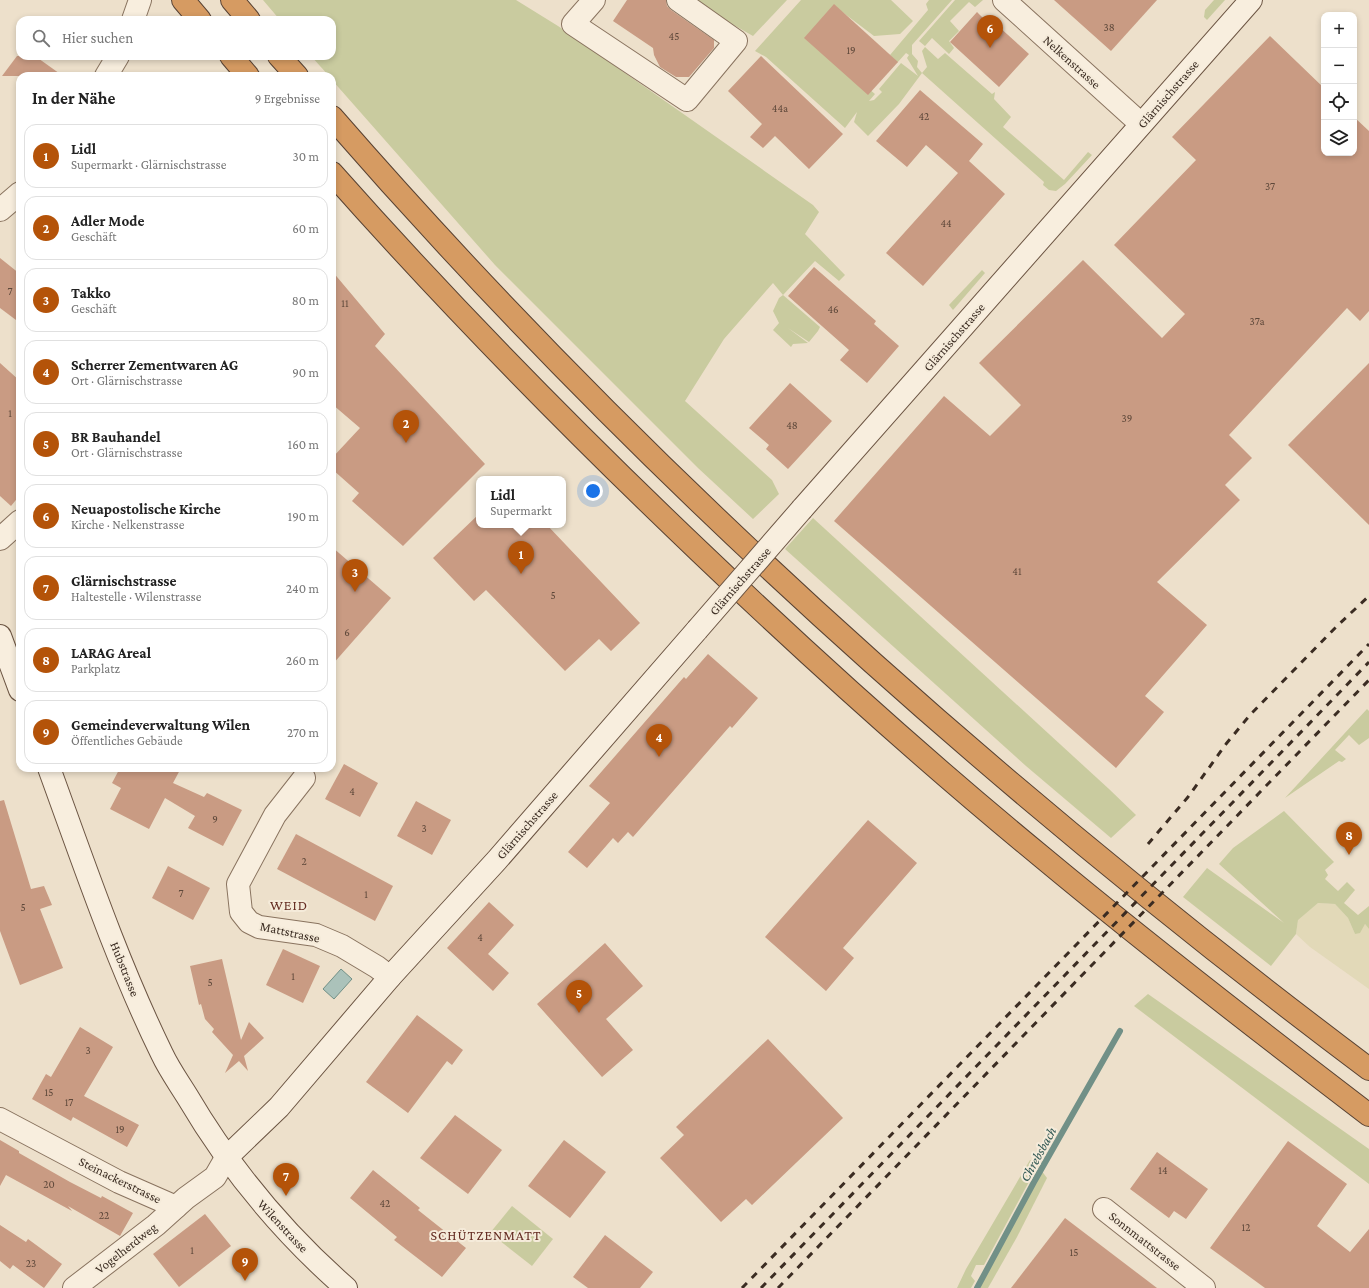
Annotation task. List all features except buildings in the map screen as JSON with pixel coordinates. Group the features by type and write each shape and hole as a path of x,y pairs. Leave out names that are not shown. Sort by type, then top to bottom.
{"highway":[{"path":"183,0 197,16"},
{"path":"232,0 246,16"},
{"path":"234,60 245,72"},
{"path":"283,60 294,72"},
{"path":"336,121 437,233 523,324 610,413 761,560 941,722 1060,824 1198,937 1369,1069"},
{"path":"336,177 496,350 576,432 660,514 826,670 1046,860 1171,962 1369,1115"}],"street":[{"path":"134,16 140,0"},
{"path":"594,0 573,24 687,100 736,41 678,0"},
{"name":"Nelkenstrasse","path":"1004,0 1142,124"},
{"name":"Glärnischstrasse","path":"226,1158 279,1107 390,977 497,860 802,509 1251,0"},
{"path":"108,72 116,60"},
{"path":"0,210 16,196"},
{"path":"0,539 16,525"},
{"path":"0,636 16,679"},
{"name":"Hubstrasse","path":"50,772 124,969 163,1056 226,1158"},
{"name":"Mattstrasse","path":"304,778 275,815 238,884 241,912 249,922 259,927 316,935 342,946 378,967 390,977"},
{"name":"Steinackerstrasse","path":"0,1119 119,1182 176,1207 215,1177 226,1158"},
{"name":"Wilenstrasse","path":"226,1158 267,1209 317,1263 346,1288"},
{"name":"Vogelherdweg","path":"74,1288 156,1225 176,1207"},
{"name":"Sonnmattstrasse","path":"1104,1209 1204,1288"}],"shaded area":[{"path":"1318,903 1335,904 1348,918 1355,934 1365,924 1369,929 1369,989 1310,947 1296,934 1298,919"}],"green space":[{"path":"263,0 516,0 558,26 813,205 819,212 805,234 845,275 839,281 815,261 783,295 773,283 724,339 685,401 772,480 779,494 753,519 698,468 495,265 336,85 336,72 325,72 315,60 336,60 336,16 277,16"},
{"path":"690,0 787,0 753,36"},
{"path":"801,0 891,0 913,21 900,34 874,36 837,8 808,38 875,94 869,101 874,100 882,92 879,89 901,63 918,76 907,58 909,55 906,53 897,63 890,55 928,10 926,4 929,0 952,0 912,45 912,54 918,61 917,67 922,73 899,104 868,136 854,122 857,112 845,128 766,57 755,51"},
{"path":"955,0 983,0 975,7 969,2 950,21 959,31 949,41 954,48 949,54 932,38 925,46 919,41"},
{"path":"1214,0 1225,0 1207,20 1204,17 1205,10"},
{"path":"925,47 938,59 945,53 992,94 995,92 994,99 1011,117 1003,127 1064,180 1088,152 1092,155 1065,184 1056,191 1049,190 1043,185 1044,182 922,73 927,67 922,51"},
{"path":"982,270 985,273 953,310 949,305"},
{"path":"783,295 820,327 809,342 788,328 808,343 793,344 791,347 773,330 779,323 773,311 779,298"},
{"path":"813,518 1136,815 1111,838 1026,766 785,549"},
{"path":"1367,709 1369,711 1369,738 1359,745 1349,735 1335,750 1346,759 1342,762 1339,761 1285,798"},
{"path":"1284,811 1334,862 1325,870 1328,875 1325,879 1338,891 1347,882 1355,890 1344,903 1358,915 1369,906 1369,929 1365,924 1360,933 1355,934 1348,918 1335,904 1318,903 1298,920 1296,934 1271,966 1183,897 1207,868 1284,923 1219,864 1233,848"},
{"path":"1148,994 1369,1149 1369,1184 1134,1006"},
{"path":"1030,1160 1038,1165 984,1265 976,1265 971,1276 975,1281 971,1288 957,1288 966,1269"},
{"path":"1041,1170 1047,1178 1017,1237 988,1288 978,1288"},
{"path":"512,1206 553,1239 532,1266 490,1233"}],"water":[{"path":"341,969 352,979 334,999 323,989"}],"waterway":[{"name":"Chrebsbach","path":"977,1288 1034,1182 1120,1031"}],"railway":[{"path":"1148,844 1188,797 1226,744 1250,715 1337,626 1369,596"},
{"path":"742,1288 1369,644"},
{"path":"761,1288 1369,662"},
{"path":"778,1288 1369,680"}],"place":[{"name":"Neuapostolische Kirche","path":"990,48"},
{"name":"Adler Mode","path":"406,443"},
{"name":"Lidl","path":"521,574"},
{"name":"Takko","path":"355,592"},
{"name":"Scherrer Zementwaren AG","path":"659,757"},
{"name":"LARAG Areal","path":"1349,855"},
{"name":"BR Bauhandel","path":"579,1013"},
{"name":"Glärnischstrasse","path":"286,1196"},
{"name":"Gemeindeverwaltung Wilen","path":"245,1281"}],"district":[{"name":"WEID","path":"289,905"},
{"name":"SCHÜTZENMATT","path":"486,1235"}]}
